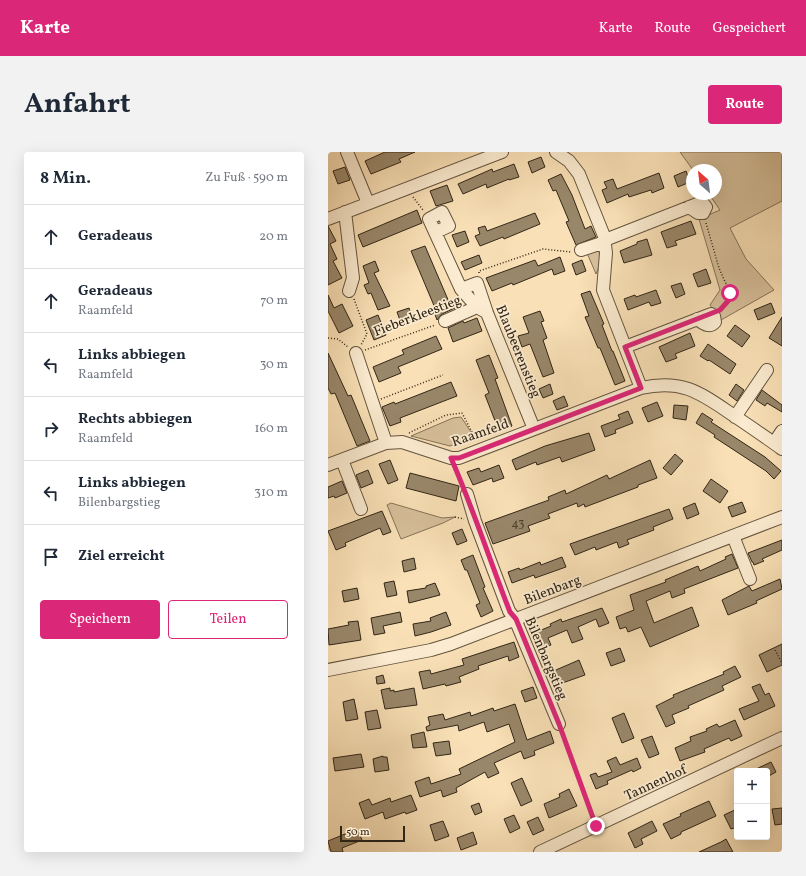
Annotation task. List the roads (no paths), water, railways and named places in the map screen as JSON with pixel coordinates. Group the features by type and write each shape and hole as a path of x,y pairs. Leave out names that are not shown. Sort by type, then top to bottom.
{"street":[{"path":"347,152 368,203"},
{"path":"328,218 408,189 502,152"},
{"path":"559,153 573,165 579,174 605,241 603,290 641,388"},
{"path":"581,250 704,202 706,209 701,213"},
{"path":"345,212 353,278 351,294"},
{"name":"Blaubeerenstieg","path":"429,219 461,289 482,310"},
{"name":"Blaubeerenstieg","path":"461,289 477,283 482,310 534,430"},
{"name":"Fieberkleestieg","path":"445,321 482,310"},
{"path":"625,347 711,314"},
{"path":"356,353 386,443"},
{"path":"735,417 767,370"},
{"name":"Raamfeld","path":"328,465 386,443 402,442 451,458 459,458 641,388 663,385 688,388 707,396 778,446"},
{"path":"778,446 782,431"},
{"path":"342,460 361,509"},
{"name":"Bilenbargstieg","path":"467,494 475,521 510,612 516,619 559,724"},
{"name":"Bilenbarg","path":"328,670 431,650 782,517"},
{"path":"732,536 750,579"},
{"name":"Tannenhof","path":"540,852 782,738"}]}
